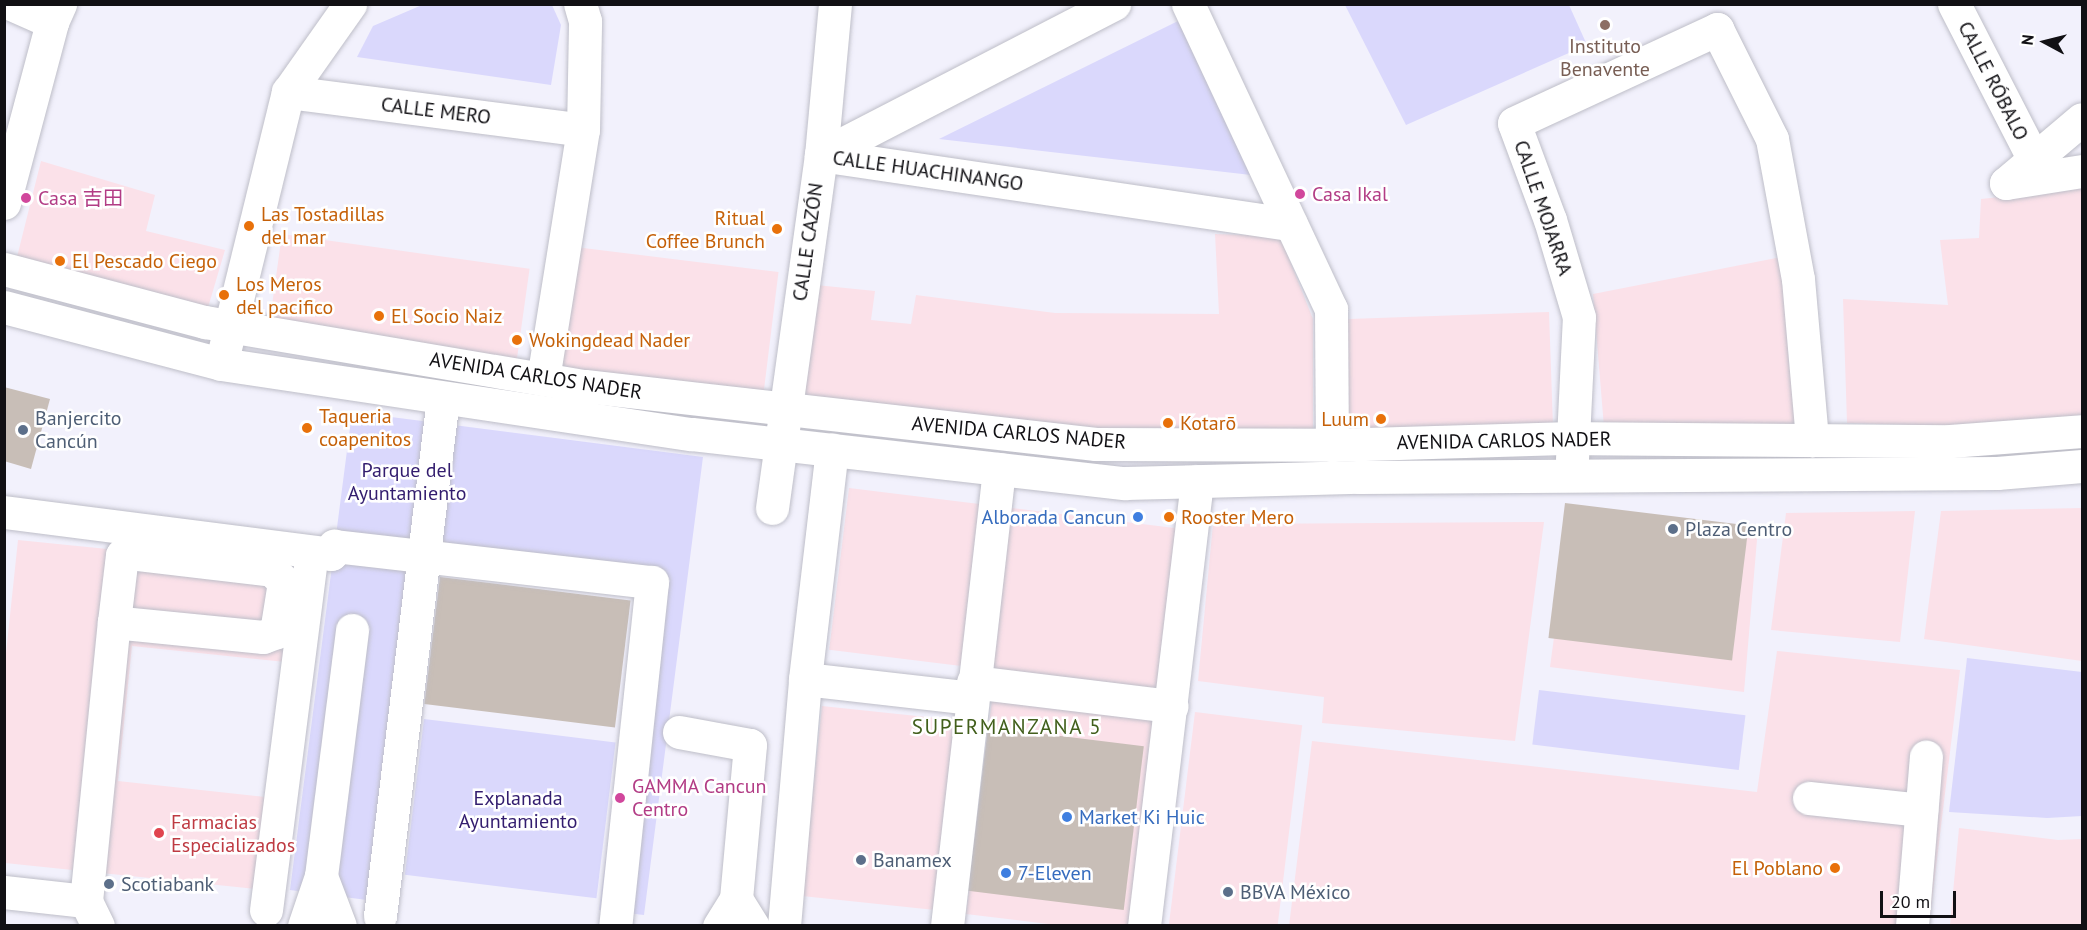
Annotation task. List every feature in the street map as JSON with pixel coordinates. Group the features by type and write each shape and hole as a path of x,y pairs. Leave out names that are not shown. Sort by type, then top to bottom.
{"street":[{"path":"4,203 56,13 11,4"},
{"path":"221,364 288,92 350,4"},
{"path":"543,379 583,130 585,21 580,4"},
{"name":"CALLE CAZÓN","path":"772,508 820,155 835,4"},
{"name":"CALLE HUACHINANGO","path":"820,155 1114,4"},
{"path":"1188,4 1331,309 1332,444"},
{"name":"CALLE RÓBALO","path":"1954,4 2033,158"},
{"name":"CALLE MOJARRA","path":"1572,475 1579,317 1550,219 1514,123 1718,29 1772,139 1798,279 1812,440"},
{"name":"CALLE MERO","path":"288,92 583,130"},
{"name":"CALLE RÓBALO","path":"2082,119 2006,183 2082,171"},
{"name":"CALLE HUACHINANGO","path":"820,155 1291,224"},
{"name":"AVENIDA CARLOS NADER","path":"4,269 230,326 543,379 660,395 1096,444 1332,444 1572,438 1950,441 2082,431"},
{"name":"AVENIDA CARLOS NADER","path":"4,307 221,364 656,429 1125,483 1572,475 1997,473 2082,466"},
{"path":"656,429 660,395"},
{"path":"380,916 442,398"},
{"path":"784,926 805,679 832,450"},
{"path":"947,926 999,469"},
{"path":"1144,926 1197,481"},
{"path":"4,512 312,552 331,554 334,546 652,582 615,926"},
{"path":"266,910 312,552"},
{"path":"4,892 92,913 114,622 122,555 138,554 272,570 284,582 276,632 263,637 114,622"},
{"path":"304,926 321,876 352,630"},
{"path":"805,679 1172,706"},
{"path":"679,732 750,744 727,912 753,926"},
{"path":"1912,926 1926,757"},
{"path":"1809,798 1922,810"},
{"path":"321,876 340,926"}],"shaded area":[{"path":"41,161 155,195 146,231 225,250 207,311 16,261"},
{"path":"2082,188 2082,421 1970,427 1847,423 1843,299 1948,305 1940,240 1979,238 1981,199"},
{"path":"282,234 530,269 516,365 269,330"},
{"path":"1215,234 1280,236 1313,319 1313,431 1096,434 798,401 816,285 875,291 871,320 911,324 916,295 1055,313 1219,314"},
{"path":"575,247 778,272 763,396 560,371"},
{"path":"1781,257 1801,424 1604,427 1593,294"},
{"path":"1549,312 1553,428 1346,435 1342,319"},
{"path":"849,488 1179,528 1159,690 829,650"},
{"path":"2082,508 2082,661 1924,639 1941,511"},
{"path":"1915,511 1900,642 1771,630 1786,513"},
{"path":"1544,522 1515,741 1322,723 1324,697 1198,681 1213,524"},
{"path":"1569,526 1758,528 1744,692 1550,667"},
{"path":"18,540 295,568 285,662 132,646 118,781 265,797 256,889 5,863 4,672"},
{"path":"1777,651 1960,670 1929,925 1289,926 1312,741 1757,792"},
{"path":"993,691 1160,712 1134,925 1056,925 966,914"},
{"path":"822,706 957,720 937,910 802,896"},
{"path":"1195,712 1302,725 1278,926 1169,924"},
{"path":"1959,828 2058,840 2082,839 2082,925 1950,925"}],"green space":[{"path":"422,5 552,5 561,25 551,85 357,57 373,26"},
{"path":"1345,5 1569,5 1587,45 1406,125"},
{"path":"1178,21 1251,175 939,139"},
{"name":"Parque del Ayuntamiento","path":"352,412 703,457 644,915 599,910 643,574 413,544 367,900 290,890"},
{"path":"1967,658 2082,672 2082,816 2047,818 1949,812"},
{"path":"1539,690 1745,715 1739,770 1532,745"},
{"name":"Explanada Ayuntamiento","path":"424,719 616,743 596,898 405,875"}],"building":[{"name":"Banjercito Cancún","path":"4,387 50,399 31,469 4,461"},
{"path":"1565,503 1749,526 1732,661 1548,638"},
{"path":"440,577 631,600 615,727 424,704"},
{"path":"988,727 1144,746 1124,910 968,891"}],"place":[{"name":"Instituto Benavente","path":"1605,25"},
{"name":"Casa Ikal","path":"1300,194"},
{"name":"Casa 吉田","path":"26,198"},
{"name":"Las Tostadillas del mar","path":"249,226"},
{"name":"Ritual Coffee Brunch","path":"777,229"},
{"name":"El Pescado Ciego","path":"60,261"},
{"name":"Los Meros del pacifico","path":"224,295"},
{"name":"El Socio Naiz","path":"379,316"},
{"name":"Wokingdead Nader","path":"517,340"},
{"name":"Luum","path":"1381,419"},
{"name":"Kotarō","path":"1168,423"},
{"name":"Taqueria coapenitos","path":"307,428"},
{"name":"Banjercito Cancún","path":"23,430"},
{"name":"Alborada Cancun","path":"1138,517"},
{"name":"Rooster Mero","path":"1169,517"},
{"name":"Plaza Centro","path":"1673,529"},
{"name":"GAMMA Cancun Centro","path":"620,798"},
{"name":"Market Ki Huic","path":"1067,817"},
{"name":"Farmacias Especializados","path":"159,833"},
{"name":"Banamex","path":"861,860"},
{"name":"El Poblano","path":"1835,868"},
{"name":"7-Eleven","path":"1006,873"},
{"name":"Scotiabank","path":"109,884"},
{"name":"BBVA México","path":"1228,892"}],"district":[{"name":"SUPERMANZANA 5","path":"1007,727"}]}
